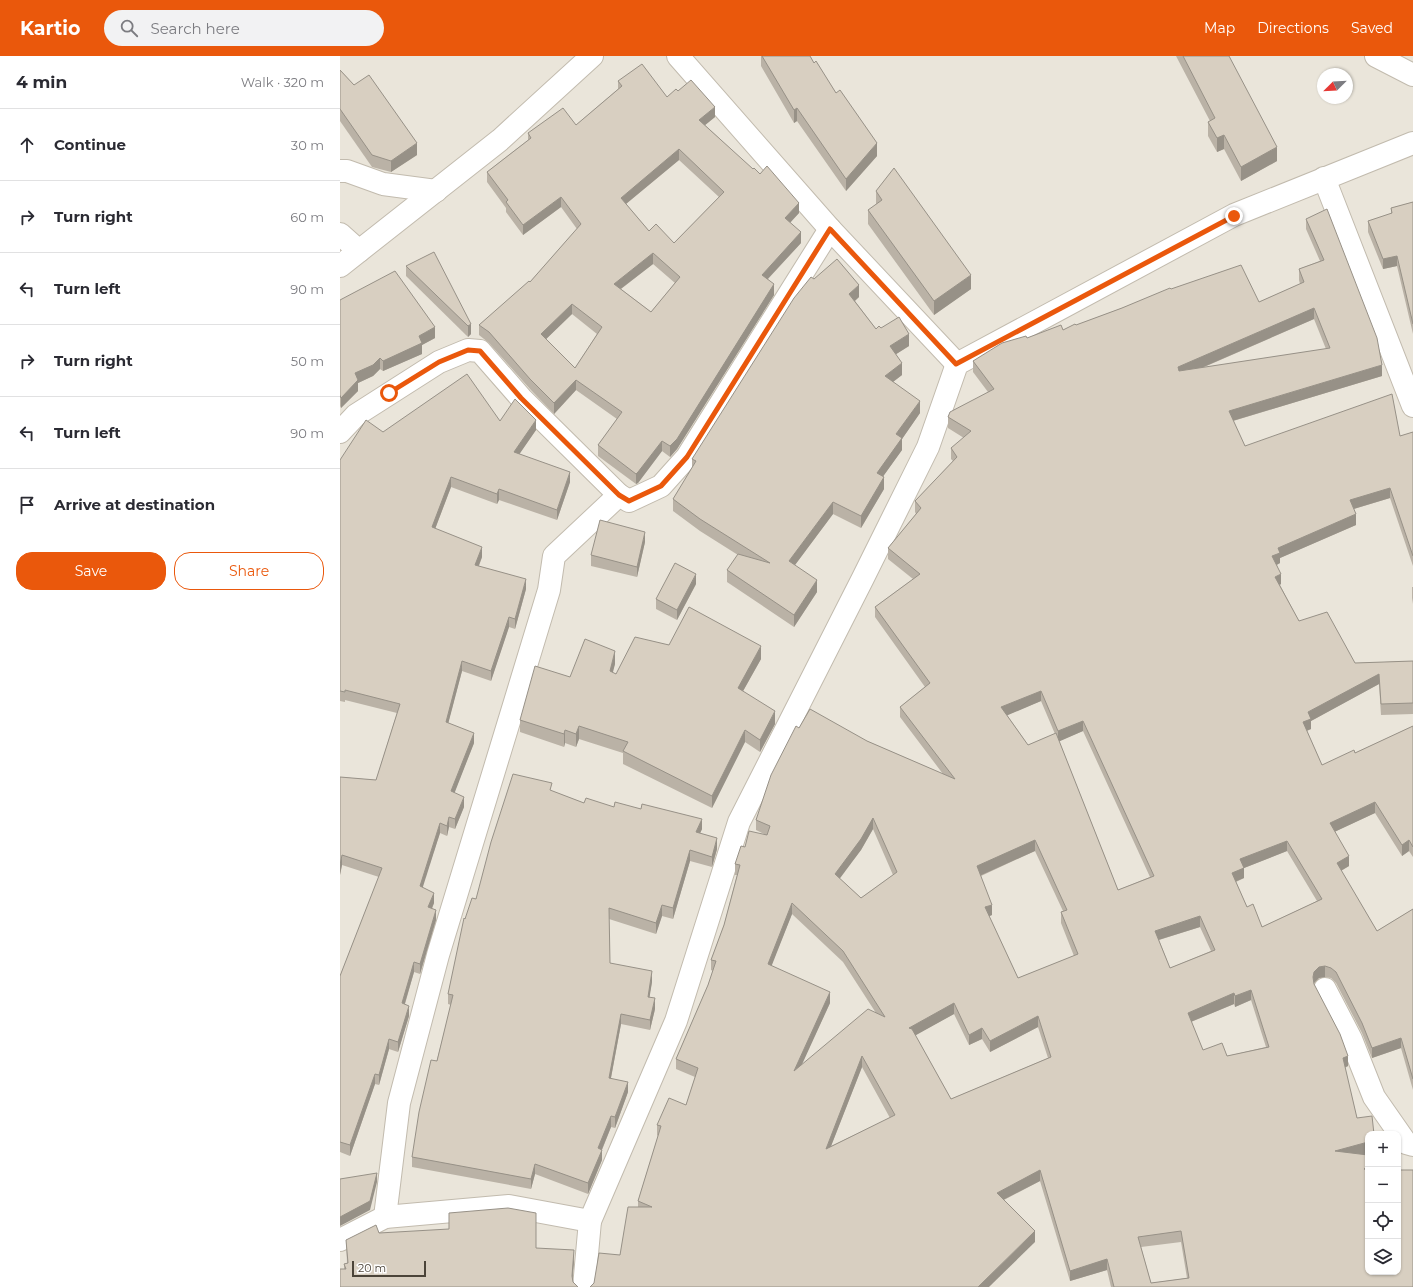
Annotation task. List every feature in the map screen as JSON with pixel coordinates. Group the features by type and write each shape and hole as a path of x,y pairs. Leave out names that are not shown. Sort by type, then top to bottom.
{"street":[{"path":"340,266 500,140 592,56"},
{"path":"678,56 830,229 956,364"},
{"path":"1376,56 1413,75"},
{"path":"584,1287 590,1221 676,1021 739,822 864,578 928,447 956,364 1234,216 1324,178 1413,143"},
{"path":"340,171 347,171 383,184 436,191"},
{"path":"1324,178 1413,406"},
{"path":"340,432 356,415 439,362 468,350 480,351 521,398 619,495 629,501 661,486 687,457 830,229"},
{"path":"340,234 359,251"},
{"path":"385,1217 399,1104 438,955 549,590 554,556 619,495"},
{"path":"1325,989 1351,1039 1374,1097 1406,1143 1413,1145"},
{"path":"340,1240 385,1217 509,1206 590,1221"}],"shaded area":[{"path":"340,56 1413,56 1413,1287 340,1287"}],"building":[{"path":"762,56 810,56 814,63 816,61 836,93 840,90 877,143 846,179 797,108 794,110"},
{"path":"1183,56 1229,56 1277,147 1241,167 1224,135 1217,138 1208,122 1215,118"},
{"path":"642,64 667,97 676,89 678,91 691,80 715,107 699,120 760,174 767,166 799,203 785,218 801,232 762,275 774,284 677,439 670,446 662,441 636,474 598,445 622,412 576,380 554,403 530,379 489,332 479,325 529,281 530,282 581,224 561,197 523,225 506,202 508,200 487,172 531,138 528,133 563,108 576,125 622,86 618,81","holes":["679,149 724,192 674,243 656,224 649,231 621,198","653,253 680,277 651,312 614,284","572,304 602,327 575,368 541,334"]},
{"path":"340,70 354,85 369,75 417,143 391,161 372,155 340,109"},
{"path":"894,168 971,275 934,301 868,210 882,200 876,191"},
{"path":"1413,202 1413,324 1397,256 1383,259 1368,221 1392,213 1391,208"},
{"path":"1327,209 1377,338 1382,365 1229,411 1245,446 1392,394 1400,436 1413,432 1413,556 1390,488 1350,500 1356,514 1278,548 1280,553 1272,556 1281,574 1275,577 1299,621 1327,612 1355,663 1413,661 1413,703 1381,704 1379,674 1308,712 1311,719 1303,722 1322,765 1354,750 1355,753 1413,726 1413,847 1409,840 1402,845 1375,802 1330,823 1349,856 1337,863 1377,931 1413,909 1413,1079 1401,1038 1372,1048 1362,1023 1336,972 1325,966 1319,967 1314,972 1313,977 1314,984 1340,1034 1348,1056 1343,1058 1357,1118 1372,1116 1374,1131 1365,1131 1365,1143 1335,1151 1365,1155 1365,1275 1401,1275 1401,1170 1413,1170 1413,1287 1114,1287 1107,1259 1070,1271 1040,1170 997,1193 1035,1231 978,1287 590,1287 594,1283 599,1253 620,1255 628,1207 652,1207 638,1201 661,1126 657,1125 669,1098 686,1105 698,1068 676,1059 708,985 716,961 711,960 724,925 740,865 735,864 741,846 745,847 749,831 767,835 770,826 756,820 771,775 796,726 799,728 810,709 867,741 955,779 900,707 930,683 875,607 920,574 888,548 921,508 915,501 957,457 951,448 971,431 948,417 950,412 994,389 973,361 1002,343 1026,336 1027,338 1061,325 1063,330 1075,324 1076,325 1122,308 1170,288 1171,289 1241,265 1259,302 1304,282 1299,269 1324,260 1306,219","holes":["1314,308 1330,348 1179,371 1178,367","1041,691 1058,731 1083,721 1154,876 1118,890 1056,733 1028,745 1001,707","873,818 897,872 861,898 835,874 861,839","1035,840 1067,910 1061,912 1078,954 1018,978 985,907 992,905 977,866","1287,841 1322,899 1262,927 1253,904 1247,907 1232,873 1244,868 1240,859","792,903 843,951 885,1017 868,1009 794,1071 830,992 768,964","1200,916 1215,950 1170,968 1155,931","1251,990 1269,1047 1227,1056 1222,1043 1203,1050 1188,1013 1234,993 1235,996","954,1003 969,1035 982,1028 990,1041 1038,1016 1051,1057 951,1099 912,1029 909,1028","862,1056 895,1115 826,1149","1181,1231 1189,1278 1151,1283 1138,1237"]},
{"path":"434,252 471,324 468,326 406,266"},
{"path":"837,259 859,285 849,294 876,329 879,326 881,328 899,317 909,334 890,346 902,363 885,376 920,401 896,434 902,438 877,473 884,477 861,516 833,502 789,561 817,580 794,615 727,570 738,554 770,563 700,519 673,499 696,461 692,459 794,298 811,277 814,279"},
{"path":"395,271 435,327 419,336 422,343 383,361 380,358 373,365 355,373 358,380 341,398 340,300"},
{"path":"467,374 500,421 515,399 536,420 514,452 570,472 557,510 499,489 497,494 451,477 432,527 482,547 475,565 526,579 515,619 509,617 491,671 462,661 446,722 474,733 451,791 464,797 455,819 449,817 447,826 440,823 420,886 434,893 428,907 436,910 420,964 414,962 402,1003 409,1006 398,1042 389,1039 379,1075 375,1074 350,1145 340,1142 340,976 382,868 342,855 340,865 340,777 376,780 400,704 345,690 345,692 340,691 340,460 366,420 383,432"},
{"path":"600,520 645,532 637,567 591,555"},
{"path":"675,563 696,574 677,610 656,599"},
{"path":"689,607 761,646 738,688 775,711 760,740 745,730 712,796 623,751 628,742 579,726 576,734 565,730 564,734 520,720 535,666 570,677 585,639 615,651 610,671 616,674 635,637 669,645"},
{"path":"513,774 552,783 550,790 584,803 586,798 614,807 615,802 641,809 642,804 702,819 696,832 717,838 712,857 690,850 673,908 662,905 656,923 609,908 610,963 652,971 648,997 655,998 650,1020 621,1014 609,1078 628,1082 615,1117 611,1116 598,1148 602,1150 588,1183 535,1164 531,1179 412,1157 419,1112 431,1060 437,1061 453,995 448,994 464,918 465,919 472,898 476,899 491,842"},
{"path":"377,1173 370,1201 340,1217 340,1179"},
{"path":"508,1208 536,1213 536,1248 574,1250 572,1276 573,1282 578,1287 340,1287 340,1269 346,1269 344,1264 348,1263 346,1240 376,1225 379,1233 449,1229 449,1213"}],"route":[{"path":"389,393 439,362 468,350 480,351 521,398 619,495 629,501 661,486 687,457 830,229 956,364 1234,216"}]}
